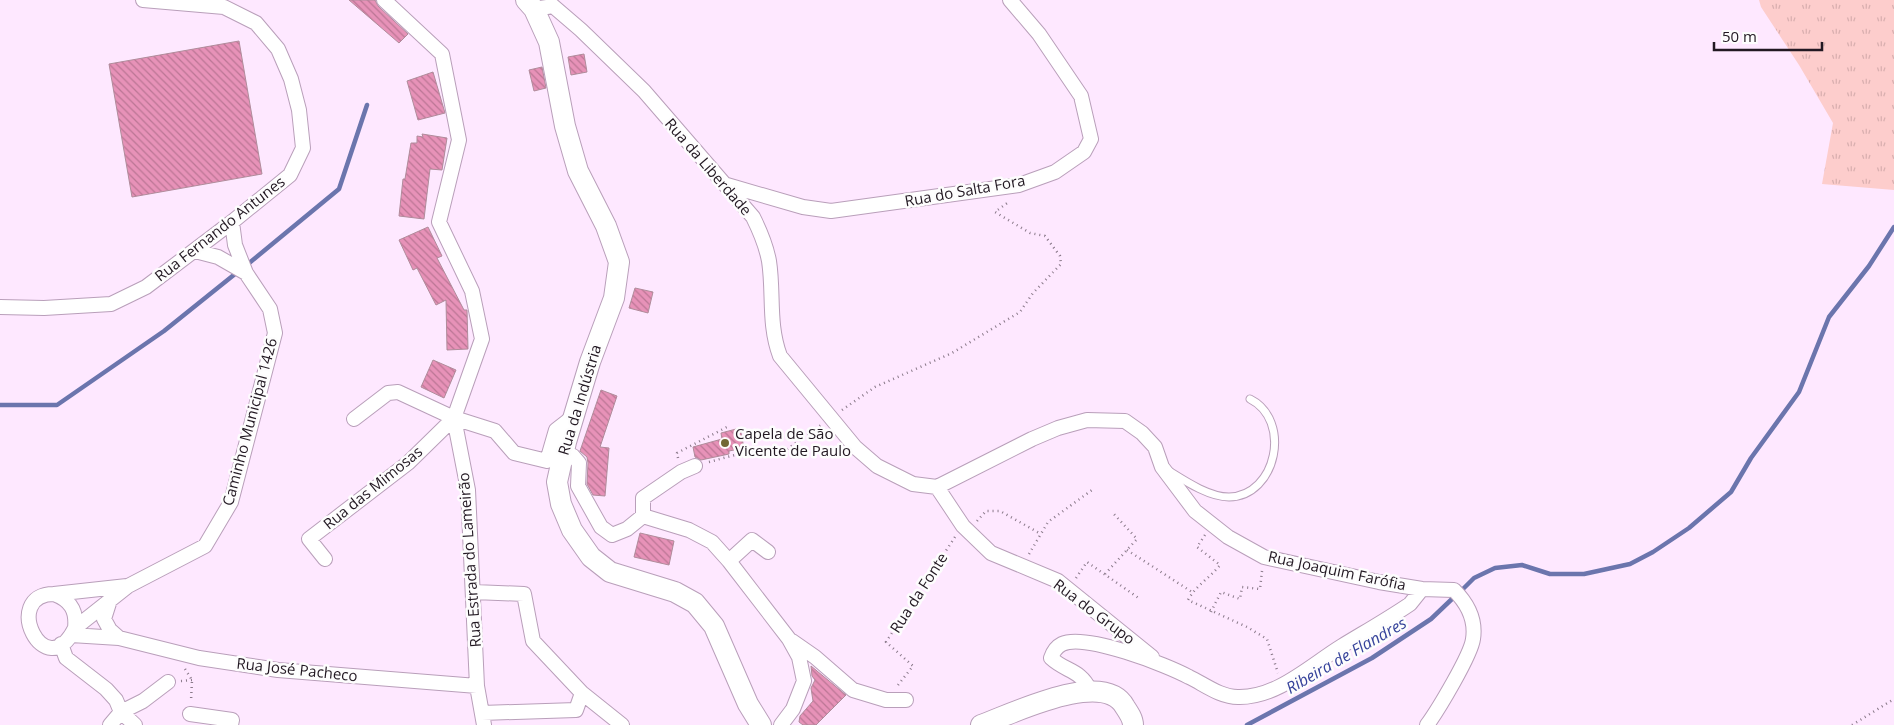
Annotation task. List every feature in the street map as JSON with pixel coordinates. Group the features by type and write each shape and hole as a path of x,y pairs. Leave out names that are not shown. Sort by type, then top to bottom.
{"street":[{"name":"Rua Fernando Antunes","path":"0,307 44,308 112,304 146,286 195,251 290,175 303,148 299,110 291,80 278,49 256,23 224,7 143,0"},
{"path":"384,0 442,54 459,140 440,222 472,291 482,339 454,418"},
{"name":"Rua do Salta Fora","path":"726,184 802,207 832,211 1019,185 1055,172 1084,152 1091,139 1081,96 1039,34 1010,0"},
{"name":"Rua da Liberdade","path":"530,4 553,6 581,30 644,91 753,217 763,239 769,261 774,340 780,356 799,381 832,417 855,447 877,466 913,484 937,487"},
{"name":"Rua da Indústria","path":"530,4 549,42 565,126 578,171 606,226 619,262 614,298 590,362 564,452 557,482 559,497 572,530 581,544 591,556 610,572 675,592 695,604 714,626 748,704 761,725"},
{"name":"Caminho Municipal 1426","path":"69,636 128,586 204,546 230,502 275,333 270,309 246,273 235,245 232,222"},
{"name":"Caminho Municipal 1426","path":"195,251 218,257 246,273"},
{"path":"354,419 388,393 398,392 454,418 495,431 514,453 547,461 556,430 574,415"},
{"name":"Rua das Mimosas","path":"325,559 309,539 408,463 454,418"},
{"name":"Rua Estrada do Lameirão","path":"454,418 468,490 477,686 483,719"},
{"name":"Rua Joaquim Farófia","path":"937,487 1032,438 1087,420 1125,421 1142,432 1154,447 1162,467 1195,511 1228,538 1264,557 1422,589 1454,590 1464,601 1472,618 1473,640 1438,710 1428,725"},
{"path":"564,452 573,456 580,463 578,486 590,512 601,527 612,535 627,528 642,516 643,498 680,472 695,466"},
{"name":"Rua do Grupo","path":"937,487 966,529 991,553 1058,582 1161,664"},
{"path":"642,516 689,530 712,542 729,561 789,639 800,657 804,681 793,709 781,725"},
{"path":"729,561 752,540 768,552"},
{"name":"Caminho Municipal 1426","path":"54,594 128,586"},
{"path":"1090,690 1084,678 1058,664 1051,658 1054,650 1063,643 1078,642 1126,651 1161,664 1213,691 1237,698 1262,693 1282,684 1410,604 1422,589"},
{"path":"474,592 524,594 533,640 582,694 622,725"},
{"path":"54,594 70,603 74,611 66,658 106,688 116,700 121,712 135,725"},
{"name":"Rua José Pacheco","path":"54,594 36,597 29,603 22,620 24,628 35,643 52,647 69,636 119,638 199,658 278,670 477,686"},
{"path":"110,600 104,618 110,630 119,638"},
{"path":"789,639 815,657 853,690 886,700 906,700"},
{"path":"110,725 121,712 143,701 168,682"},
{"path":"981,725 1068,694 1090,690 1107,693 1123,703 1133,723"},
{"path":"483,719 576,710 582,694"},
{"path":"190,714 232,720 231,725"}],"lane":[{"path":"1162,467 1207,491 1228,497 1243,493 1264,479 1271,467 1275,446 1274,434 1263,410 1250,399"}],"path":[{"path":"695,466 757,449 786,450 875,387 952,353 1020,312 1033,293 1060,264 1060,256 1045,236 1030,233 995,212 1012,200"},
{"path":"680,472 677,453 727,427"},
{"path":"1022,566 1048,522 1092,490"},
{"path":"966,529 986,511 1000,511 1040,534"},
{"path":"1105,574 1137,539 1113,514"},
{"path":"1211,525 1197,547 1220,565 1213,574 1198,585 1188,600 1247,627 1267,639 1282,684"},
{"name":"Rua da Fonte","path":"886,700 914,666 886,642 966,529"},
{"path":"1127,550 1192,592"},
{"path":"1211,612 1221,592 1240,598 1242,586 1260,589 1264,557"},
{"path":"1068,589 1087,562 1140,599"},
{"path":"190,714 192,680"},
{"path":"1852,725 1894,699"}],"green space":[{"path":"1759,0 1894,0 1894,190 1822,184 1833,123 1799,65 1761,7"}],"building":[{"path":"349,0 375,0 378,6 408,34 399,43"},
{"path":"239,41 262,174 132,197 109,64"},
{"path":"584,54 587,72 571,75 568,57"},
{"path":"542,67 546,88 534,91 529,70"},
{"path":"433,72 445,113 418,120 407,81"},
{"path":"422,134 447,138 442,170 430,169 424,219 399,216 403,179 405,179 411,143 417,143 417,136 423,137"},
{"path":"428,227 442,256 437,258 464,310 467,310 468,349 447,350 446,300 436,305 417,268 413,270 399,240"},
{"path":"635,288 653,292 648,313 629,308"},
{"path":"433,360 456,370 444,398 421,387"},
{"path":"601,390 617,396 600,447 609,448 605,496 593,495 587,484 587,457 580,451"},
{"name":"Capela de São Vicente de Paulo","path":"740,428 744,448 729,451 729,454 701,460 695,457 693,447 722,439 721,433"},
{"path":"640,533 674,541 669,565 634,557"},
{"path":"811,666 846,695 816,725 803,725 799,722 800,716 813,701 811,688 815,680 812,676"}],"waterway":[{"path":"248,264 339,189 367,105"},
{"name":"Ribeira de Flandres","path":"1463,589 1474,578 1495,568 1522,565 1550,574 1584,574 1630,564 1653,552 1689,528 1731,492 1751,458 1799,392 1829,317 1869,266 1894,227"},
{"path":"0,405 57,405 164,331 235,274"},
{"name":"Ribeira de Flandres","path":"1247,725 1372,658 1431,619 1453,598"}],"place":[{"name":"Capela de São Vicente de Paulo","path":"725,443"}]}
